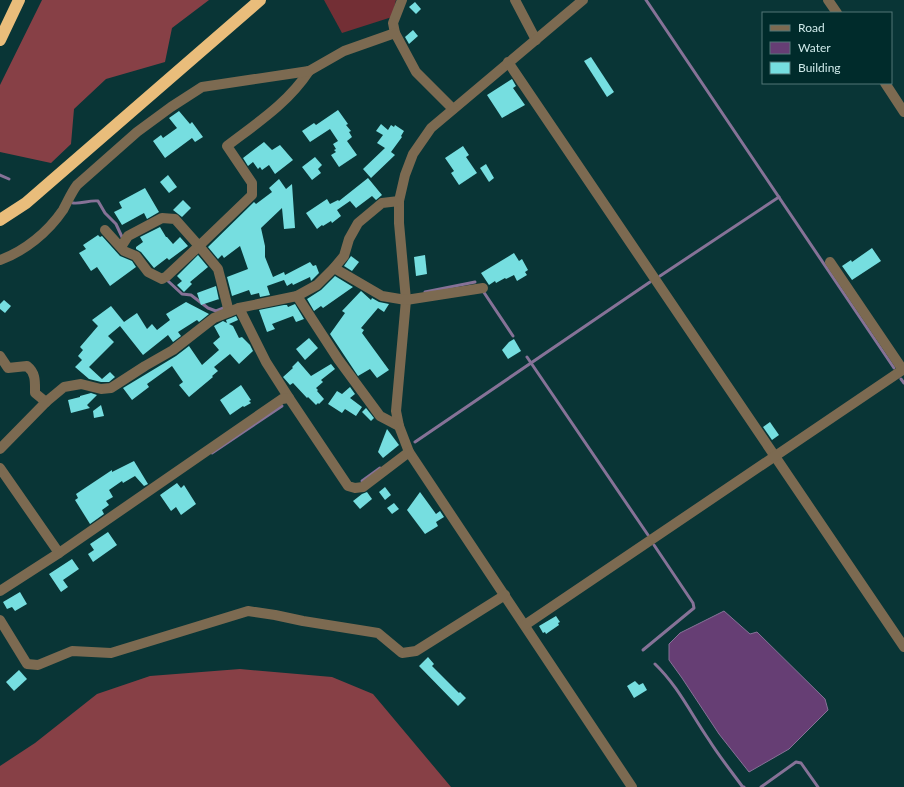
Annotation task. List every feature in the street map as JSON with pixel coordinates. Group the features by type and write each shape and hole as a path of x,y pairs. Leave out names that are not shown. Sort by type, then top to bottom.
{"highway":[{"path":"0,40 18,0"},
{"path":"0,220 26,203 260,0"}],"street":[{"path":"402,0 393,23 395,33 416,72 453,109"},
{"path":"515,0 536,40"},
{"path":"584,0 430,128 413,154 405,175 399,201 399,223 406,300 396,411 399,426 409,452 632,787"},
{"path":"828,0 836,12"},
{"path":"0,260 22,250 41,235 56,220 64,209 71,193 77,185 137,132 202,87 309,71 344,51 395,33"},
{"path":"508,62 904,647"},
{"path":"105,230 124,251 136,256 148,272 162,279 167,276 252,195 252,183 227,146 278,108 301,83 309,71"},
{"path":"886,84 904,112"},
{"path":"0,449 46,402 64,387 81,384 101,389 110,388 173,350 214,318 234,310 297,296 317,285 344,256 348,239 358,224 382,203 399,201"},
{"path":"121,248 128,236 162,218 175,219 218,269 234,310 266,362 348,486 355,488 363,487 409,452"},
{"path":"525,625 903,369 830,262"},
{"path":"334,268 382,296 406,300 483,288"},
{"path":"297,296 338,359 380,416 399,426"},
{"path":"0,356 8,368 27,366 32,370 36,381 35,393 46,402"},
{"path":"0,591 58,553 282,399 290,398"},
{"path":"0,468 58,553"},
{"path":"0,620 27,664 38,665 72,651 111,653 248,611 378,633 402,653 416,651 505,595"}],"shaded area":[{"path":"42,0 209,0 172,28 165,62 106,79 74,109 71,144 51,163 0,152 0,85"},
{"path":"324,0 396,0 392,17 342,33"},
{"path":"240,669 332,677 373,694 451,787 0,787 0,766 35,743 97,694 150,676"}],"water":[{"path":"724,611 750,634 757,632 825,699 828,710 789,749 749,772 719,734 669,660 669,644 680,633"}],"building":[{"path":"415,2 421,9 416,14 409,7"},
{"path":"413,30 418,36 409,44 405,37"},
{"path":"591,57 614,92 607,97 584,61"},
{"path":"512,79 516,86 513,88 525,105 502,118 487,95"},
{"path":"338,110 351,131 349,132 352,137 347,141 357,155 339,167 331,155 336,152 333,144 338,141 330,129 310,142 302,131 314,123 316,125"},
{"path":"179,111 190,124 192,122 203,137 195,142 192,138 165,158 153,141 161,135 163,138 177,128 169,118"},
{"path":"381,124 388,130 391,125 394,127 395,125 404,131 401,136 402,137 391,152 395,155 371,178 363,169 385,148 377,143 383,135 376,131"},
{"path":"264,142 272,150 280,145 293,160 275,174 269,165 262,170 260,167 258,169 253,162 248,166 243,158"},
{"path":"463,146 469,155 466,157 477,173 459,185 451,173 454,171 445,158"},
{"path":"315,157 322,165 318,169 321,173 312,180 302,167"},
{"path":"486,164 494,178 489,182 480,168"},
{"path":"168,175 177,187 169,193 160,182"},
{"path":"368,178 382,195 376,200 372,196 356,208 350,201 337,210 341,216 332,223 331,221 317,229 306,213 327,199 330,204 338,200 339,201"},
{"path":"279,179 286,189 292,184 295,228 284,229 282,208 261,228 265,246 265,257 273,277 284,272 285,275 310,262 313,266 316,265 319,273 311,281 310,277 293,285 292,283 287,286 284,280 267,286 270,295 260,297 259,293 251,295 249,290 232,296 227,277 248,269 240,246 224,258 222,255 218,259 208,247 254,202 256,204 272,192 269,188"},
{"path":"145,188 159,212 147,219 144,213 122,225 114,212 122,208 119,202"},
{"path":"183,200 191,208 182,217 173,210"},
{"path":"160,227 166,237 173,244 180,237 188,246 169,260 167,258 154,268 141,252 136,249 136,247 143,242 140,237"},
{"path":"98,235 100,237 102,236 120,256 132,261 136,267 110,286 97,267 91,271 79,253 86,249 83,245"},
{"path":"872,248 881,261 852,280 842,266 851,260 852,262"},
{"path":"514,253 519,261 522,259 528,270 525,272 527,275 517,281 514,275 496,283 495,281 489,285 481,273"},
{"path":"198,255 208,267 190,282 192,284 184,292 177,285 182,281 177,276"},
{"path":"425,255 427,274 416,276 414,257"},
{"path":"351,256 359,262 352,271 344,266"},
{"path":"335,276 353,287 323,308 321,306 314,311 307,299 321,290"},
{"path":"216,286 219,299 201,305 197,293"},
{"path":"361,291 371,300 372,298 379,302 389,304 384,312 378,308 361,328 364,330 362,333 389,370 377,378 370,369 358,376 330,334 345,313 342,311"},
{"path":"4,300 11,306 5,313 0,309 0,304"},
{"path":"186,302 209,314 199,322 197,320 178,332 181,336 173,342 168,335 143,355 120,326 108,336 114,342 89,367 102,379 110,372 115,377 109,382 89,379 75,367 82,360 78,356 83,350 80,347 98,326 92,320 111,306 124,322 137,313 147,329 152,324 157,330 170,320 166,314"},
{"path":"295,304 304,319 296,322 293,316 272,324 275,329 267,332 259,310 284,305 287,305 288,307"},
{"path":"236,316 238,320 229,324 233,326 239,338 242,337 250,345 253,351 239,364 230,354 214,367 218,371 212,376 213,377 189,397 179,385 183,382 172,366 147,384 149,387 132,400 123,388 176,356 189,346 202,365 219,350 213,343 220,337 214,326 223,321 227,323 226,320"},
{"path":"309,338 318,348 305,360 296,349"},
{"path":"514,339 521,351 508,359 502,350"},
{"path":"298,361 311,376 331,364 335,369 321,380 323,382 316,388 324,399 319,404 318,403 316,405 293,383 290,385 283,377"},
{"path":"241,385 251,400 249,401 251,403 244,407 243,406 230,415 220,400"},
{"path":"350,387 355,394 350,398 362,407 356,416 345,409 342,413 328,404 337,391 342,394"},
{"path":"91,393 97,395 87,405 90,408 71,413 68,400"},
{"path":"101,405 104,416 94,418 93,411"},
{"path":"366,408 374,418 371,421 362,412"},
{"path":"770,422 779,435 772,440 763,427"},
{"path":"387,429 399,445 383,458 378,452"},
{"path":"134,461 148,484 144,486 135,476 123,483 122,481 109,490 113,497 106,501 109,505 102,510 104,514 90,524 75,500 78,498 76,494 112,470 112,472"},
{"path":"177,483 181,488 184,485 196,504 181,515 176,507 171,511 160,495"},
{"path":"385,487 391,495 385,500 379,492"},
{"path":"367,492 372,499 360,509 353,501"},
{"path":"420,492 436,514 440,511 444,517 436,522 438,526 425,534 407,510"},
{"path":"394,503 399,509 392,514 387,508"},
{"path":"108,532 117,545 93,562 88,554 94,550 90,544"},
{"path":"72,559 79,569 63,580 68,587 61,592 49,574"},
{"path":"20,592 27,604 15,611 12,607 7,609 3,602"},
{"path":"556,616 560,622 558,623 559,625 546,634 545,632 543,633 539,626"},
{"path":"428,657 434,664 432,666 466,698 458,706 419,666"},
{"path":"19,670 27,679 14,691 6,682"},
{"path":"635,681 639,685 643,683 647,690 634,698 627,686"}],"waterway":[{"path":"646,0 894,368"},
{"path":"0,175 9,179"},
{"path":"660,276 779,197"},
{"path":"73,203 98,201 105,213 116,224 122,237"},
{"path":"168,281 182,294 191,295 208,308 216,311 226,307"},
{"path":"425,292 475,282"},
{"path":"415,442 650,282"},
{"path":"483,291 513,336"},
{"path":"527,357 648,535"},
{"path":"901,379 904,383"},
{"path":"212,453 282,406"},
{"path":"362,481 380,468"},
{"path":"643,650 694,608 693,603 654,545"},
{"path":"655,664 671,682 717,752 744,787"},
{"path":"761,787 796,762 801,763 818,787"}]}
